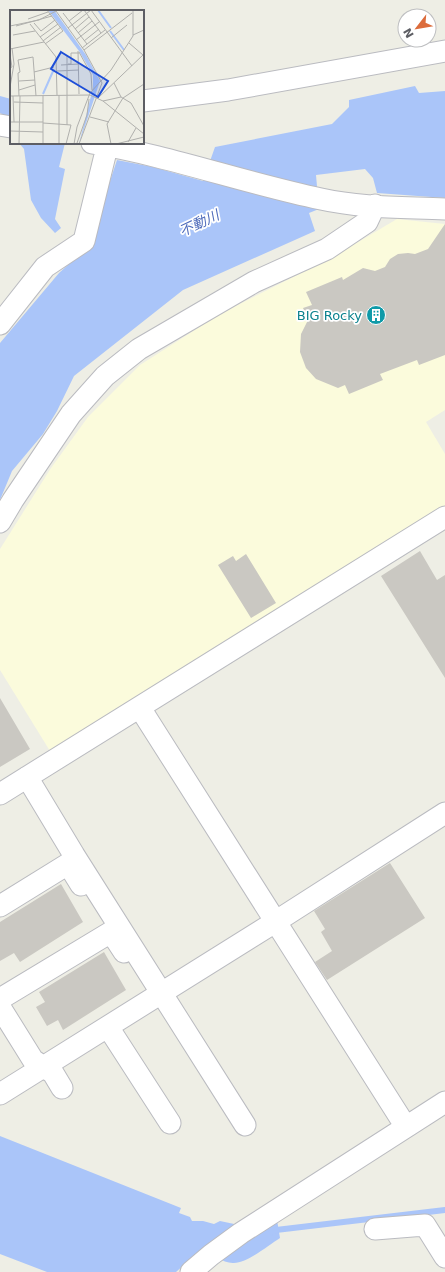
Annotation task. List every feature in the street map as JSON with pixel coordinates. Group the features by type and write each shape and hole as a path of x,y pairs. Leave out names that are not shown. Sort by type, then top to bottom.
{"street":[{"path":"144,101 228,90 445,50"},
{"path":"0,324 45,267 84,241 103,144 203,168 322,200 375,206 445,209"},
{"path":"0,522 13,500 71,414 105,376 139,349 254,282 327,249 367,222 375,206"},
{"path":"0,794 445,517"},
{"path":"140,708 406,1127"},
{"path":"27,777 158,996"},
{"path":"0,1094 276,922 445,813"},
{"path":"0,906 68,864 111,932 158,996 245,1124"},
{"path":"0,999 111,932"},
{"path":"0,1007 33,1060 53,1073 62,1088"},
{"path":"108,1027 170,1123"},
{"path":"191,1272 211,1255 259,1222 445,1102"},
{"path":"375,1229 425,1226 445,1257"}],"shaded area":[{"path":"397,219 445,224 445,410 426,422 445,454 445,508 50,751 0,670 0,549 51,468 88,417 140,365 220,314 333,257"}],"water":[{"name":"不動川","path":"415,86 419,93 445,91 445,198 377,193 373,178 365,169 316,175 319,209 309,213 315,231 183,290 74,376 57,411 43,434 12,471 0,500 0,343 59,273 88,247 117,160 153,167 203,181 215,147 332,124 349,107 349,100"},
{"path":"0,96 10,99 10,124 8,117 0,113"},
{"path":"20,144 65,144 59,167 65,169 55,219 61,228 55,233 41,218 31,200 24,149"},
{"path":"0,1136 181,1208 179,1213 190,1217 192,1221 203,1221 214,1224 220,1221 239,1225 277,1220 280,1238 251,1257 234,1263 226,1262 203,1248 176,1272 47,1272 0,1254"}],"building":[{"name":"BIG Rocky","path":"445,224 445,355 419,365 417,360 380,374 383,380 349,394 345,385 338,388 316,379 306,368 300,352 301,334 308,320 303,308 312,305 306,292 342,277 343,280 363,268 375,271 385,267 390,259 398,254 415,254 428,249"},
{"path":"420,551 437,580 445,575 445,678 381,576"},
{"path":"246,554 276,603 251,618 218,565 233,556 236,561"},
{"path":"0,698 30,749 0,767"},
{"path":"390,863 425,918 327,980 315,962 332,951 321,932 325,929 314,911"},
{"path":"61,884 83,922 20,962 14,953 0,961 0,922"},
{"path":"104,952 126,990 63,1030 58,1020 47,1026 36,1007 45,1002 39,992"}],"waterway":[{"path":"272,1232 276,1230 445,1210"}],"place":[{"name":"BIG Rocky","path":"376,315"}]}
